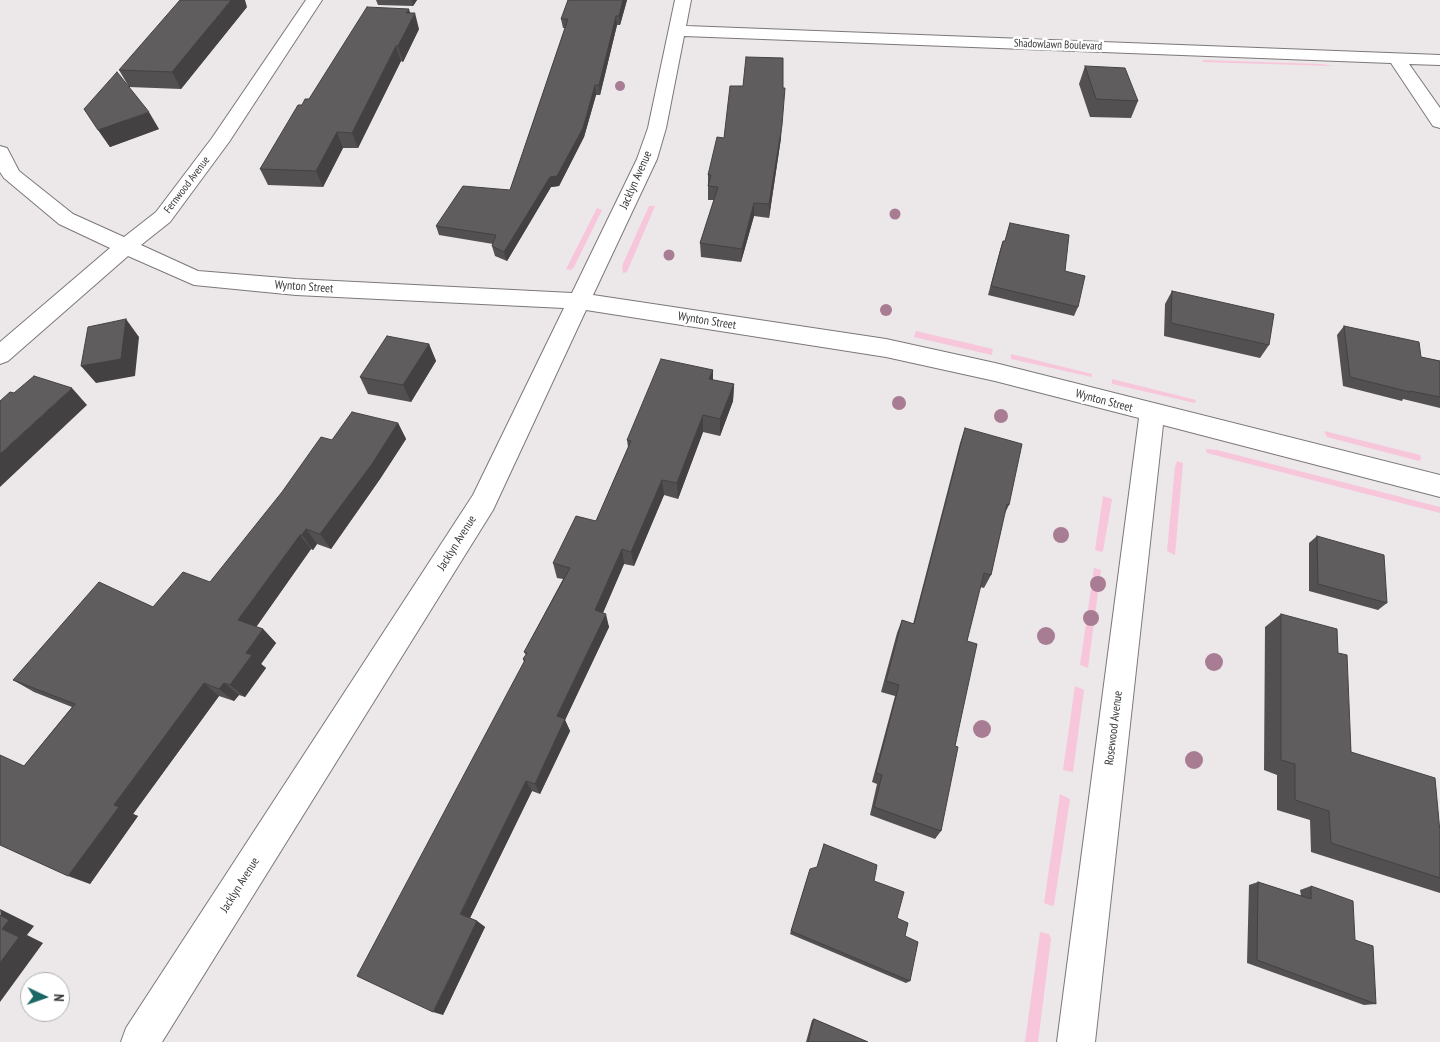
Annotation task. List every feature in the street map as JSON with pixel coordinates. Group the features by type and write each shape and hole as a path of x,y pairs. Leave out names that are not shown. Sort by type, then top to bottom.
{"street":[{"name":"Fernwood Avenue","path":"0,355 126,246 163,217 220,142 314,0"},
{"name":"Jacklyn Avenue","path":"140,1042 483,502 580,301 652,145 683,0"},
{"name":"Shadowlawn Boulevard","path":"677,31 1440,60"},
{"path":"1396,58 1440,122"},
{"name":"Wynton Street","path":"0,152 11,174 66,219 194,278 296,287 580,301 886,348 995,372 1152,414 1440,486"},
{"name":"Rosewood Avenue","path":"1076,1042 1152,414"}],"shaded area":[{"path":"1203,60 1321,64 1334,66 1203,62"},
{"path":"649,206 655,206 627,272 623,273 622,266"},
{"path":"597,208 602,210 574,267 571,270 566,269"},
{"path":"916,331 993,349 992,355 914,337"},
{"path":"1011,354 1092,374 1092,377 1011,359"},
{"path":"1112,379 1196,400 1195,403 1112,384"},
{"path":"1324,431 1420,455 1421,459 1419,461 1327,437"},
{"path":"1206,449 1217,450 1440,507 1440,513 1207,453"},
{"path":"1177,461 1183,463 1175,555 1167,551"},
{"path":"1103,496 1112,499 1102,552 1095,550"},
{"path":"1094,568 1101,570 1088,668 1080,665"},
{"path":"1075,686 1084,690 1073,772 1063,770"},
{"path":"1060,794 1070,799 1054,905 1052,906 1044,903"},
{"path":"1040,932 1049,934 1051,939 1038,1042 1025,1042"}],"building":[{"path":"180,0 231,0 172,72 119,70"},
{"path":"568,0 623,0 619,16 616,16 599,85 595,85 583,128 557,176 550,177 504,252 492,246 496,235 436,226 463,186 510,190 568,19 561,19"},
{"path":"367,7 409,9 406,13 415,13 352,133 337,132 316,171 260,169 298,105 302,105 305,99 309,99"},
{"path":"746,57 783,58 783,88 785,88 782,125 769,204 754,203 742,249 700,243 718,187 708,186 711,175 708,175 717,137 724,138 730,86 743,86"},
{"path":"1085,66 1125,68 1138,101 1096,99"},
{"path":"117,72 149,112 98,130 84,109"},
{"path":"1010,223 1069,235 1065,271 1085,276 1078,307 991,286 1003,241 1005,241"},
{"path":"1172,291 1274,314 1269,345 1171,323"},
{"path":"126,319 121,359 81,366 88,327"},
{"path":"1344,326 1419,342 1421,357 1440,361 1440,397 1410,392 1350,377"},
{"path":"387,336 429,344 403,385 360,377"},
{"path":"661,359 713,370 709,379 734,384 720,419 703,415 677,483 662,480 631,552 622,549 595,610 606,614 557,716 565,719 535,784 526,781 460,914 477,921 433,1012 357,976 525,660 523,659 527,653 524,652 570,568 553,563 576,516 596,521 631,441 627,440"},
{"path":"34,376 72,388 0,454 0,401 10,392 14,393"},
{"path":"352,412 398,423 372,464 320,534 306,529 300,535 238,620 263,629 246,653 252,655 230,685 224,683 219,689 204,683 114,805 119,807 68,876 0,845 0,755 24,766 75,704 13,680 99,582 153,607 183,572 210,582 282,492 321,437 332,440"},
{"path":"965,428 1022,444 991,575 984,573 967,641 977,644 955,746 958,747 941,831 874,807 882,775 876,773 899,685 886,681 902,620 914,624"},
{"path":"1317,536 1384,555 1387,603 1318,584"},
{"path":"1281,614 1337,629 1338,653 1347,655 1351,752 1435,778 1440,832 1440,878 1331,843 1329,811 1295,800 1295,764 1281,760"},
{"path":"824,844 877,865 874,881 904,892 897,918 908,923 905,936 918,942 910,981 791,931 810,869 817,867"},
{"path":"1258,882 1311,899 1311,886 1353,901 1355,940 1373,946 1376,1004 1257,960"},
{"path":"0,915 9,920 2,929 19,937 0,963"},
{"path":"814,1019 868,1042 808,1042"}]}
